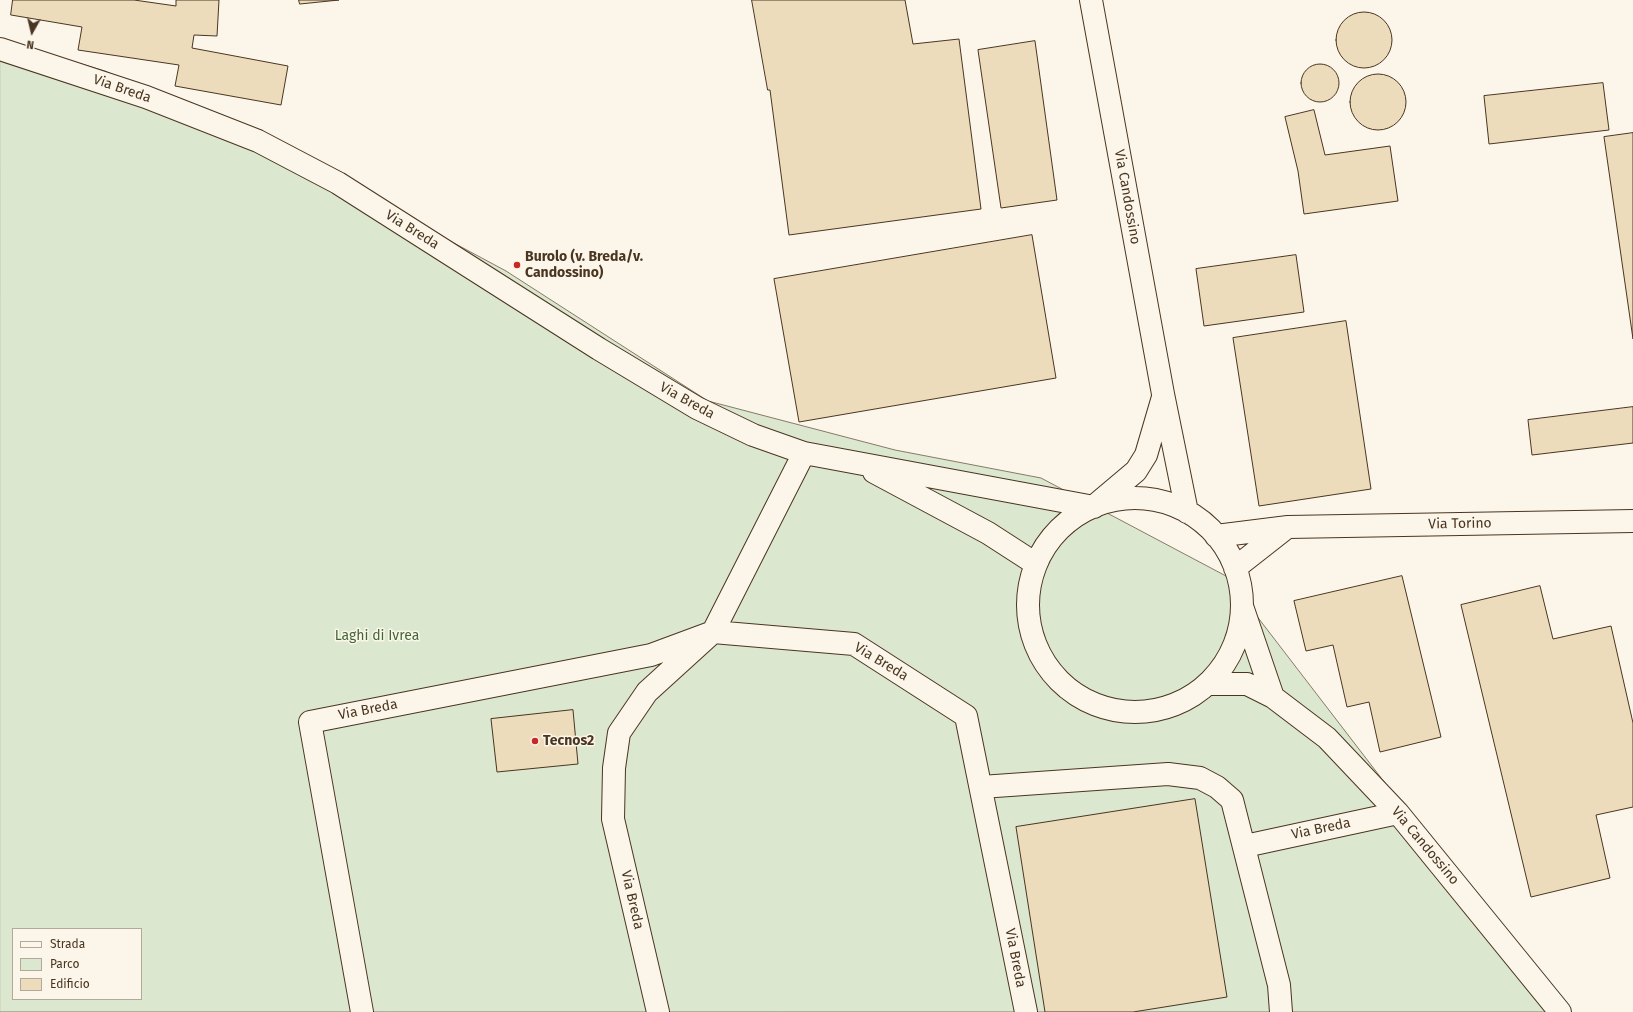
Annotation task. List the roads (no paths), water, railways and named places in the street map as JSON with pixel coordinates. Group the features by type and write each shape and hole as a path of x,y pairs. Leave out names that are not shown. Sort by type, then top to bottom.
{"street":[{"name":"Via Candossino","path":"1091,0 1187,512"},
{"name":"Via Breda","path":"0,49 146,97 258,141 338,183 599,349 697,408 753,435 804,453 1094,507"},
{"name":"Via Candossino","path":"1094,507 1136,471 1143,460 1146,455 1164,394"},
{"name":"Via Breda","path":"658,1012 614,819 614,768 619,733 647,692 713,632 804,453"},
{"name":"Via Breda","path":"854,462 988,533 1036,564"},
{"path":"1242,604 1240,624 1233,648 1228,659 1207,684 1187,698 1158,709 1144,712 1123,711 1088,702 1073,692 1055,676 1044,662 1030,629 1028,592 1036,564 1043,550 1057,532 1080,514 1110,501 1129,499 1144,499 1165,503 1187,512 1199,520 1216,536 1223,545 1234,568 1239,580 1242,604 1273,697"},
{"name":"Via Torino","path":"1216,536 1288,527 1633,520"},
{"path":"1234,568 1288,527"},
{"name":"Via Breda","path":"362,1012 310,722 651,655 713,632 854,644 966,716 1026,1012"},
{"name":"Via Candossino","path":"1207,684 1247,684 1273,697 1327,738 1398,813 1560,1012"},
{"path":"981,787 1168,774 1200,778 1217,787 1232,800 1245,846 1279,985 1281,1012"},
{"name":"Via Breda","path":"1245,846 1398,813"}],"place":[{"name":"Burolo (v. Breda/v. Candossino)","path":"517,265"},
{"name":"Tecnos2","path":"535,741"}],"park label":[{"name":"Laghi di Ivrea","path":"377,636"}]}
